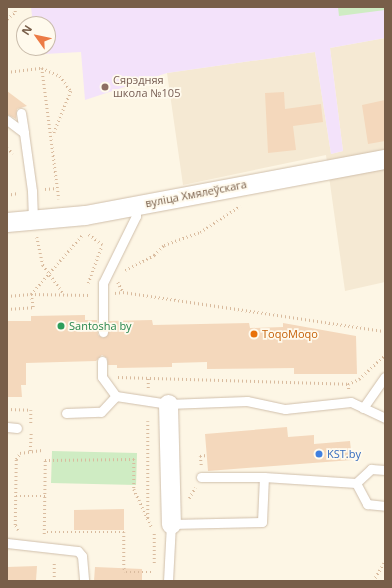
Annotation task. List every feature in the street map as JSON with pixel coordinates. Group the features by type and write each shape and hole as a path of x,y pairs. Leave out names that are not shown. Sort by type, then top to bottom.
{"street":[{"name":"вуліца Хмялеўскага","path":"7,222 84,215 385,159"},
{"path":"168,404 171,524"}],"lane":[{"path":"21,113 32,191 33,219"},
{"path":"7,120 24,133"},
{"path":"103,332 104,283 136,216 135,205"},
{"path":"102,361 102,377 116,396 168,404 248,401 285,409 351,402 385,418"},
{"path":"363,408 385,377"},
{"path":"66,413 101,412 116,396"},
{"path":"7,427 17,428"},
{"path":"201,477 264,477 356,484 371,469 385,470"},
{"path":"168,581 171,524 262,522 264,477"},
{"path":"356,484 367,504 385,506"},
{"path":"7,543 78,551 82,556 84,581"}],"path":[{"path":"7,19 15,12 15,7"},
{"path":"42,68 52,135 60,206"},
{"path":"7,72 42,68 60,76 71,91 52,135"},
{"path":"121,272 154,255 164,245 200,232 241,205"},
{"path":"33,219 43,265 49,271 64,295"},
{"path":"31,294 49,271 86,232 102,246 88,279 88,295"},
{"path":"114,276 124,292"},
{"path":"7,296 31,294 103,296 124,292 385,332"},
{"path":"7,309 34,307 31,294"},
{"path":"348,384 359,379 385,355"},
{"path":"148,378 148,520"},
{"path":"24,531 18,531 15,525 16,459 20,453 42,450"},
{"path":"45,492 45,460 134,459 134,489 154,534 153,577"},
{"path":"16,496 45,496"},
{"path":"37,532 124,532 124,568 126,572 153,572"},
{"path":"54,555 54,581"},
{"path":"385,561 374,581 385,581"}],"shaded area":[{"name":"Сярэдняя школа №105","path":"31,7 385,7 385,38 330,48 343,151 331,154 315,52 167,73 85,100 81,52 56,53 56,16 32,16"},
{"path":"385,38 385,282 345,291 326,155 183,185 167,73 315,52 331,154 343,151 330,48"}],"green space":[{"path":"338,7 385,7 385,10 339,16"},
{"path":"52,451 137,453 136,485 51,483"}],"building":[{"path":"7,91 27,106 17,109 16,119 7,114"},
{"path":"284,92 285,109 321,104 323,122 293,126 296,150 268,153 265,93"},
{"path":"385,100 385,141 368,144 362,105"},
{"path":"85,315 85,320 97,320 98,335 103,338 108,335 109,321 152,320 153,325 249,323 250,328 283,327 283,323 356,336 357,374 294,374 294,368 207,369 207,362 172,363 172,367 117,368 117,365 108,365 107,358 102,355 96,361 26,363 26,385 21,385 22,397 7,397 7,321 31,321 31,316"},
{"path":"287,427 288,437 314,435 314,444 350,441 352,460 208,471 205,434"},
{"path":"124,509 124,530 74,530 74,510"},
{"path":"37,566 36,581 7,581 7,567"},
{"path":"95,567 142,569 142,581 94,581"}],"place":[{"name":"Сярэдняя школа №105","path":"105,87"},
{"name":"Santosha by","path":"61,326"},
{"name":"ToqoMoqo","path":"254,334"},
{"name":"KST.by","path":"319,454"}]}
